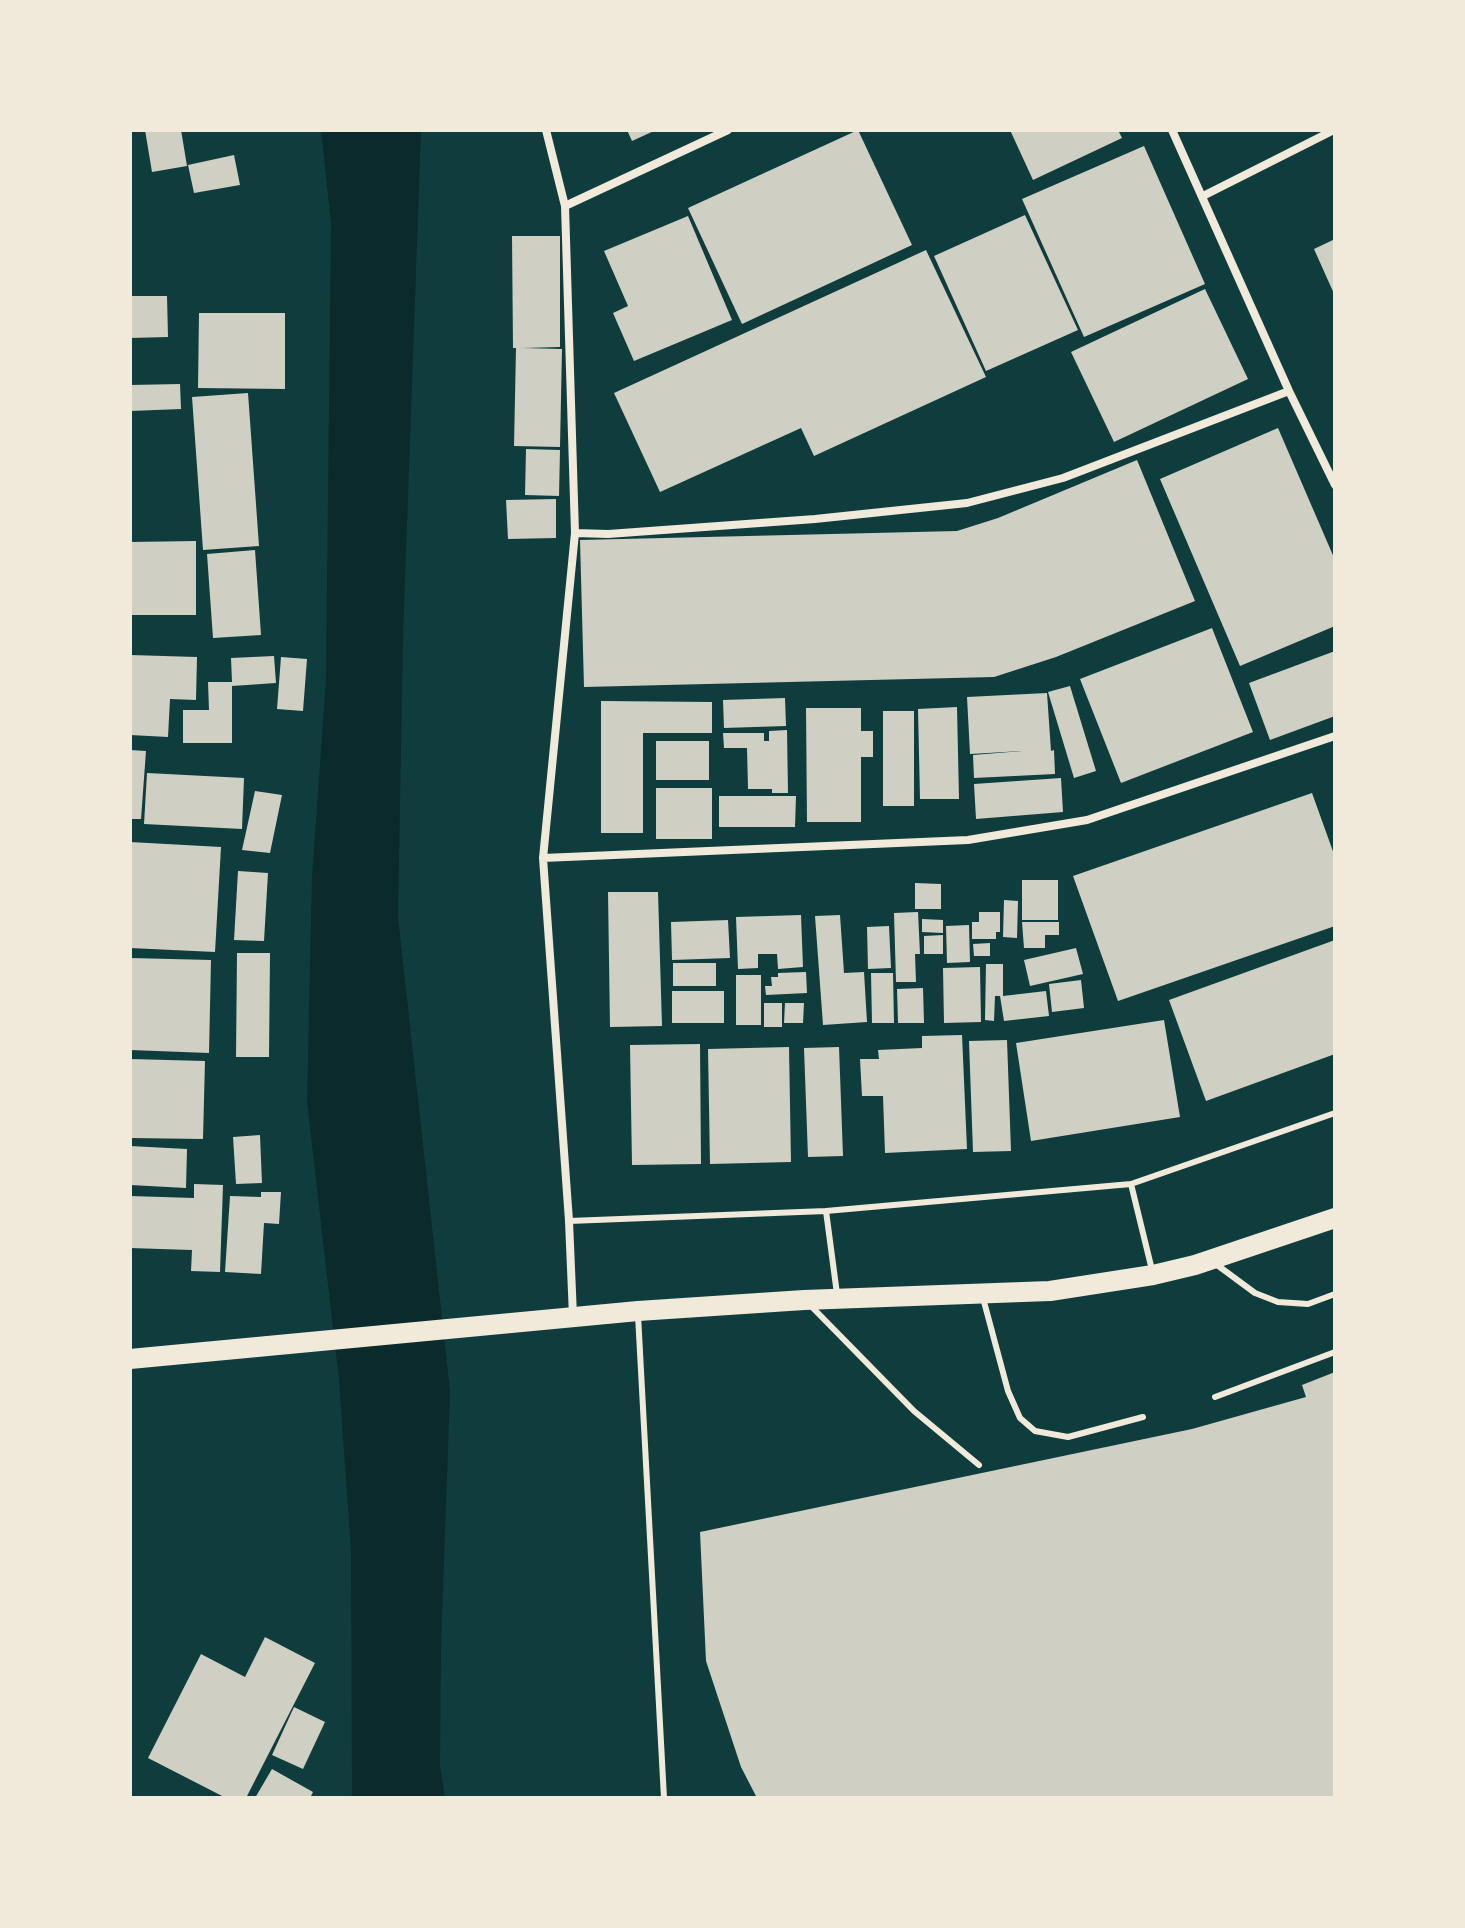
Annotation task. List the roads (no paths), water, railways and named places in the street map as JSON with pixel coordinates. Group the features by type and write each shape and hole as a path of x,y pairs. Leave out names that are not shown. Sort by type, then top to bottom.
{"main road":[{"path":"130,1359 638,1311 804,1300 983,1296 1050,1291 1153,1275 1210,1261 1335,1218"}],"street":[{"path":"546,130 565,206 575,533 543,858 573,1317"},
{"path":"565,206 728,130"},
{"path":"1172,130 1289,391 1335,485"},
{"path":"1203,196 1334,130"},
{"path":"575,533 608,534 815,519 967,503 1063,478 1289,391"},
{"path":"543,858 968,840 1087,820 1335,736"}],"lane":[{"path":"569,1221 826,1211 1131,1184 1335,1113"},
{"path":"1131,1184 1153,1275"},
{"path":"826,1211 838,1299"},
{"path":"1210,1261 1255,1293 1278,1302 1308,1304 1335,1294"},
{"path":"983,1296 1008,1391 1020,1418 1035,1431 1068,1437 1143,1417"},
{"path":"804,1300 914,1411 979,1465"},
{"path":"638,1311 664,1798"},
{"path":"1215,1397 1335,1352"}],"water":[{"path":"321,130 421,130 403,636 398,917 450,1391 441,1646 440,1766 445,1798 352,1798 351,1550 339,1380 307,1102 312,877 326,679 331,223"}]}
